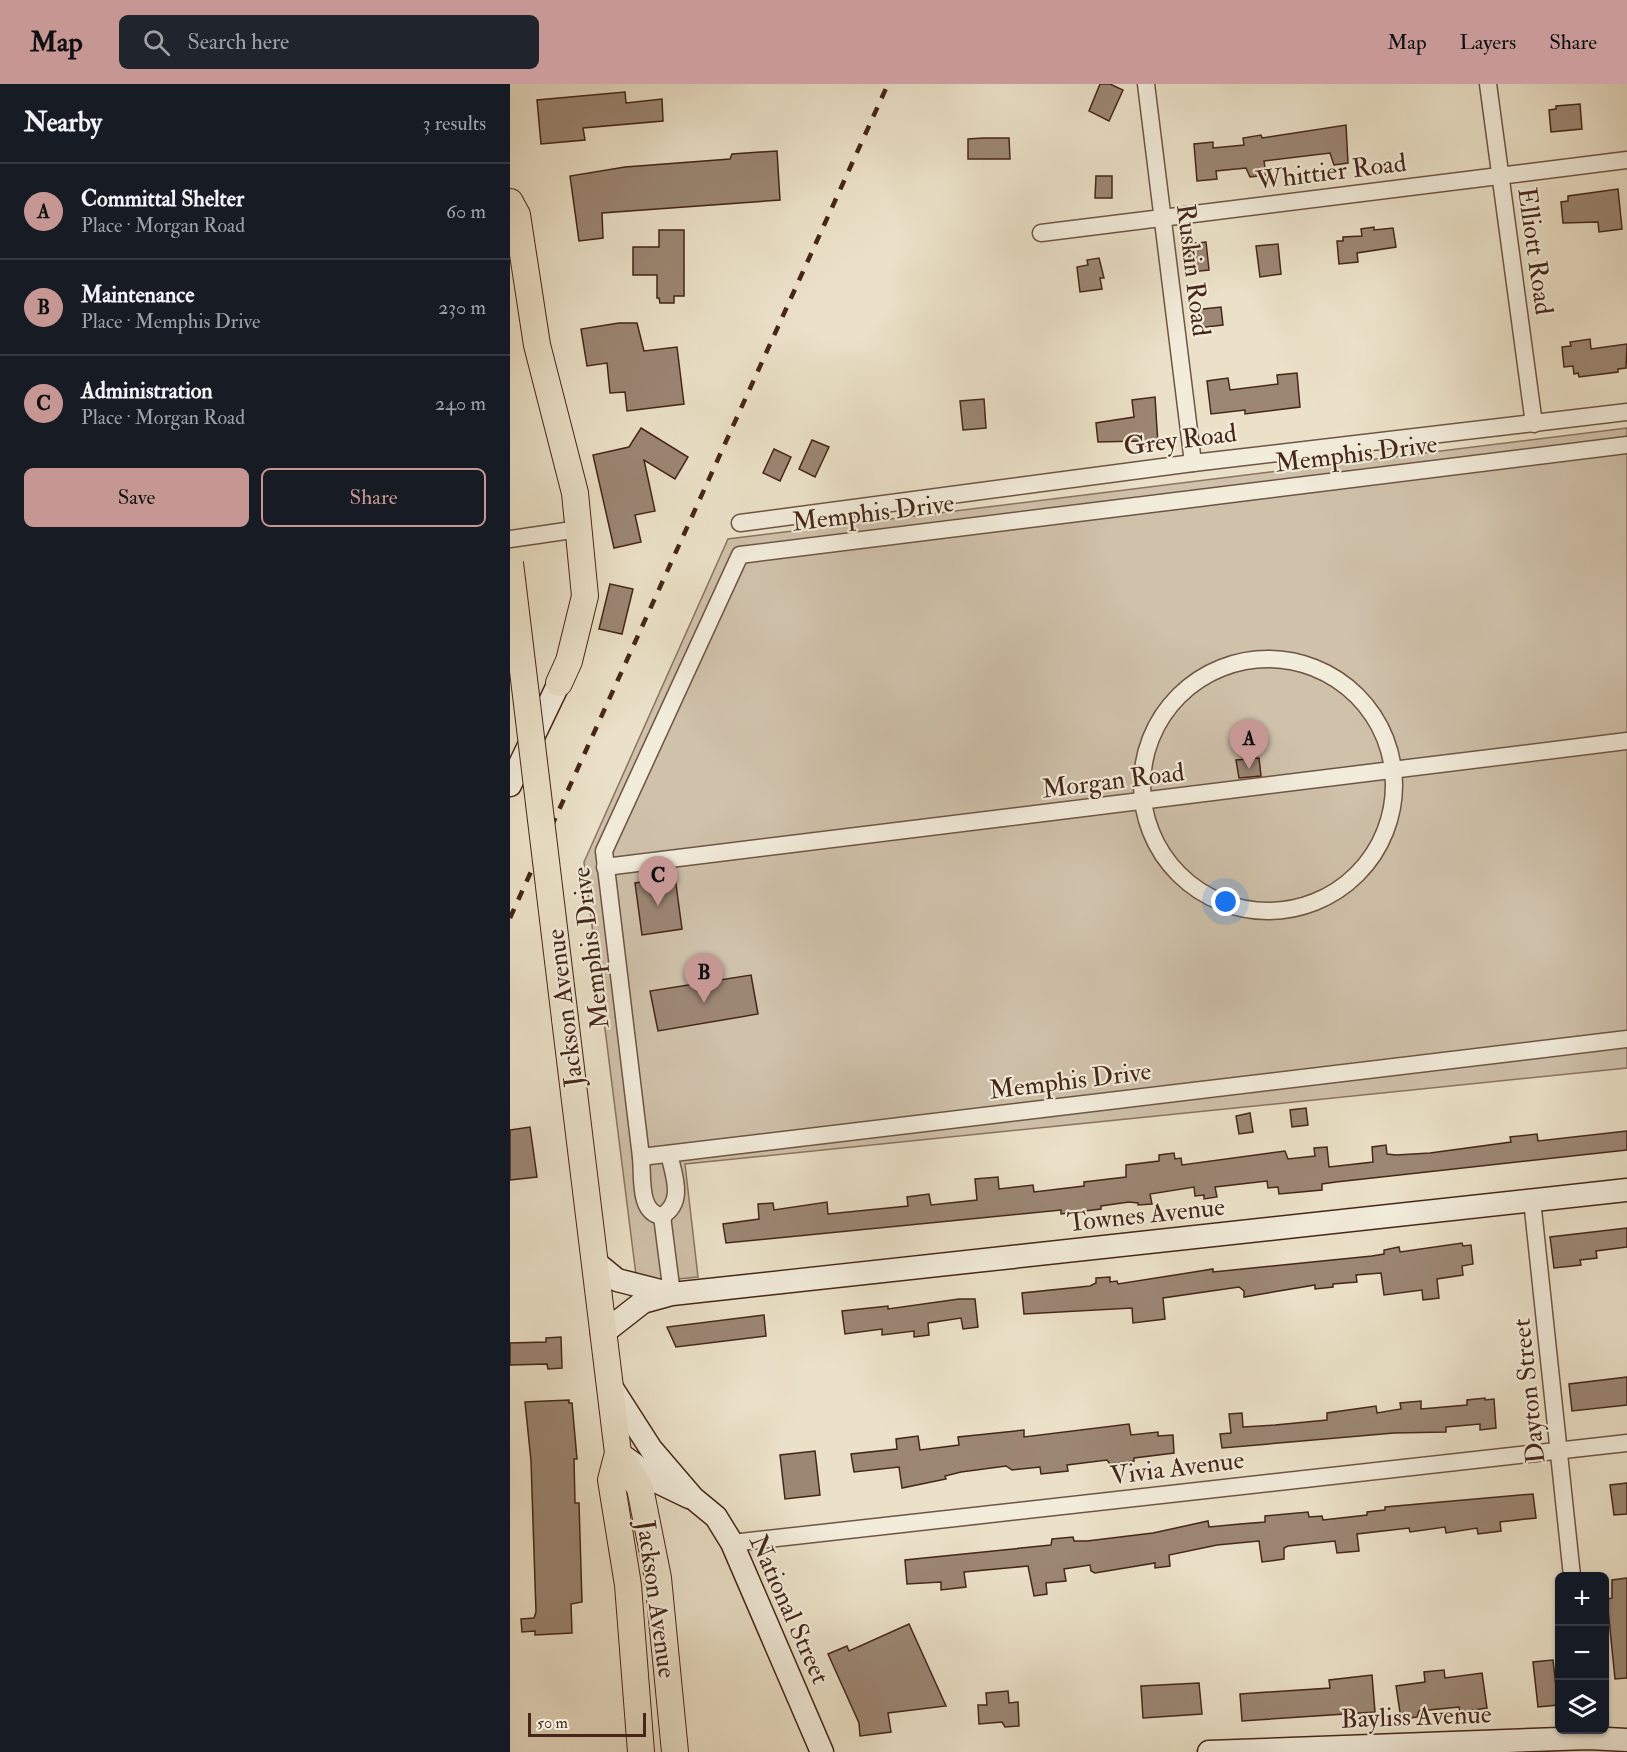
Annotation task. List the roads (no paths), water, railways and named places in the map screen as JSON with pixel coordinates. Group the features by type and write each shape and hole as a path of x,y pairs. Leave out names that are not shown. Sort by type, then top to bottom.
{"main road":[{"path":"510,202 518,215 537,345 575,493 579,529 585,596 569,661 559,683"},
{"name":"Jackson Avenue","path":"510,563 618,1453 611,1480 628,1585 641,1752"},
{"name":"Jackson Avenue","path":"618,1453 640,1488 658,1578 675,1752"}],"street":[{"name":"Ruskin Road","path":"1146,84 1192,463"},
{"name":"Elliott Road","path":"1488,84 1534,424"},
{"name":"Whittier Road","path":"1041,232 1162,219 1627,160"},
{"name":"Grey Road","path":"740,523 1192,463 1627,412"},
{"name":"Memphis Drive","path":"1627,445 740,555 604,851 642,1157 1627,1039"},
{"path":"510,539 579,529"},
{"path":"1253,659 1293,660 1330,674 1362,698 1384,732 1395,770 1392,814 1374,854 1344,886 1305,906 1262,912 1219,902 1182,879 1155,844 1142,802 1143,762 1146,753 1157,724 1181,693 1214,670 1253,659"},
{"path":"510,785 559,683"},
{"name":"Morgan Road","path":"605,867 1627,741"},
{"path":"642,1157 646,1207 654,1215 663,1216 672,1210 677,1198 669,1154"},
{"name":"Townes Avenue","path":"602,1334 643,1302 672,1294 1627,1190"},
{"name":"Dayton Street","path":"1532,1200 1572,1572"},
{"path":"663,1216 672,1294"},
{"name":"Townes Avenue","path":"595,1262 617,1280 672,1294"},
{"name":"National Street","path":"609,1384 651,1449 693,1498 716,1517 732,1543 822,1752"},
{"name":"Vivia Avenue","path":"732,1543 1627,1443"},
{"name":"National Street","path":"618,1453 660,1483 693,1498"},
{"name":"Bayliss Avenue","path":"1209,1752 1587,1734 1625,1739"}],"railway":[{"path":"510,918 888,84"}],"place":[{"name":"Committal Shelter","path":"1249,769"},
{"name":"Administration","path":"658,906"},
{"name":"Maintenance","path":"704,1003"}]}
